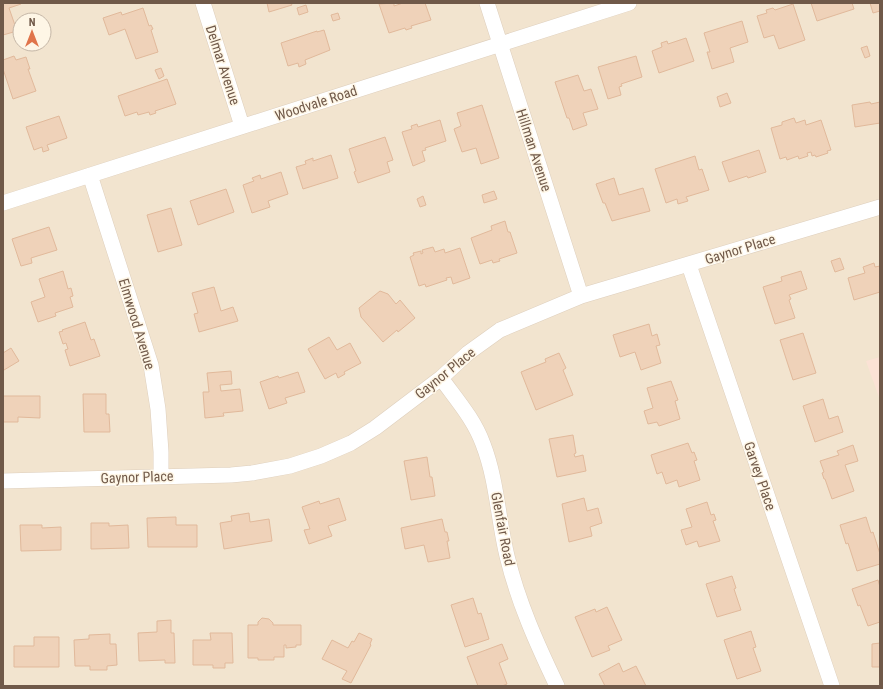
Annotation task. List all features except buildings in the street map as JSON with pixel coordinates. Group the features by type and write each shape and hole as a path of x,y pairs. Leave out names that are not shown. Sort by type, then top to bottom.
{"street":[{"name":"Delmar Avenue","path":"203,3 242,126"},
{"name":"Hillman Avenue","path":"487,3 581,296"},
{"name":"Woodvale Road","path":"3,203 629,3"},
{"name":"Elmwood Avenue","path":"90,175 151,366 158,409 162,476"},
{"name":"Gaynor Place","path":"3,481 252,473 290,466 321,456 351,443 375,428 441,378 468,353 500,330 581,296 689,265 880,206"},
{"name":"Garvey Place","path":"689,265 832,686"},
{"name":"Glenfair Road","path":"441,378 470,418 483,444 491,469 514,584 540,651 557,686"}],"shaded area":[{"path":"3,3 880,3 880,686 3,686"},
{"path":"880,357 880,400 866,361"}]}
